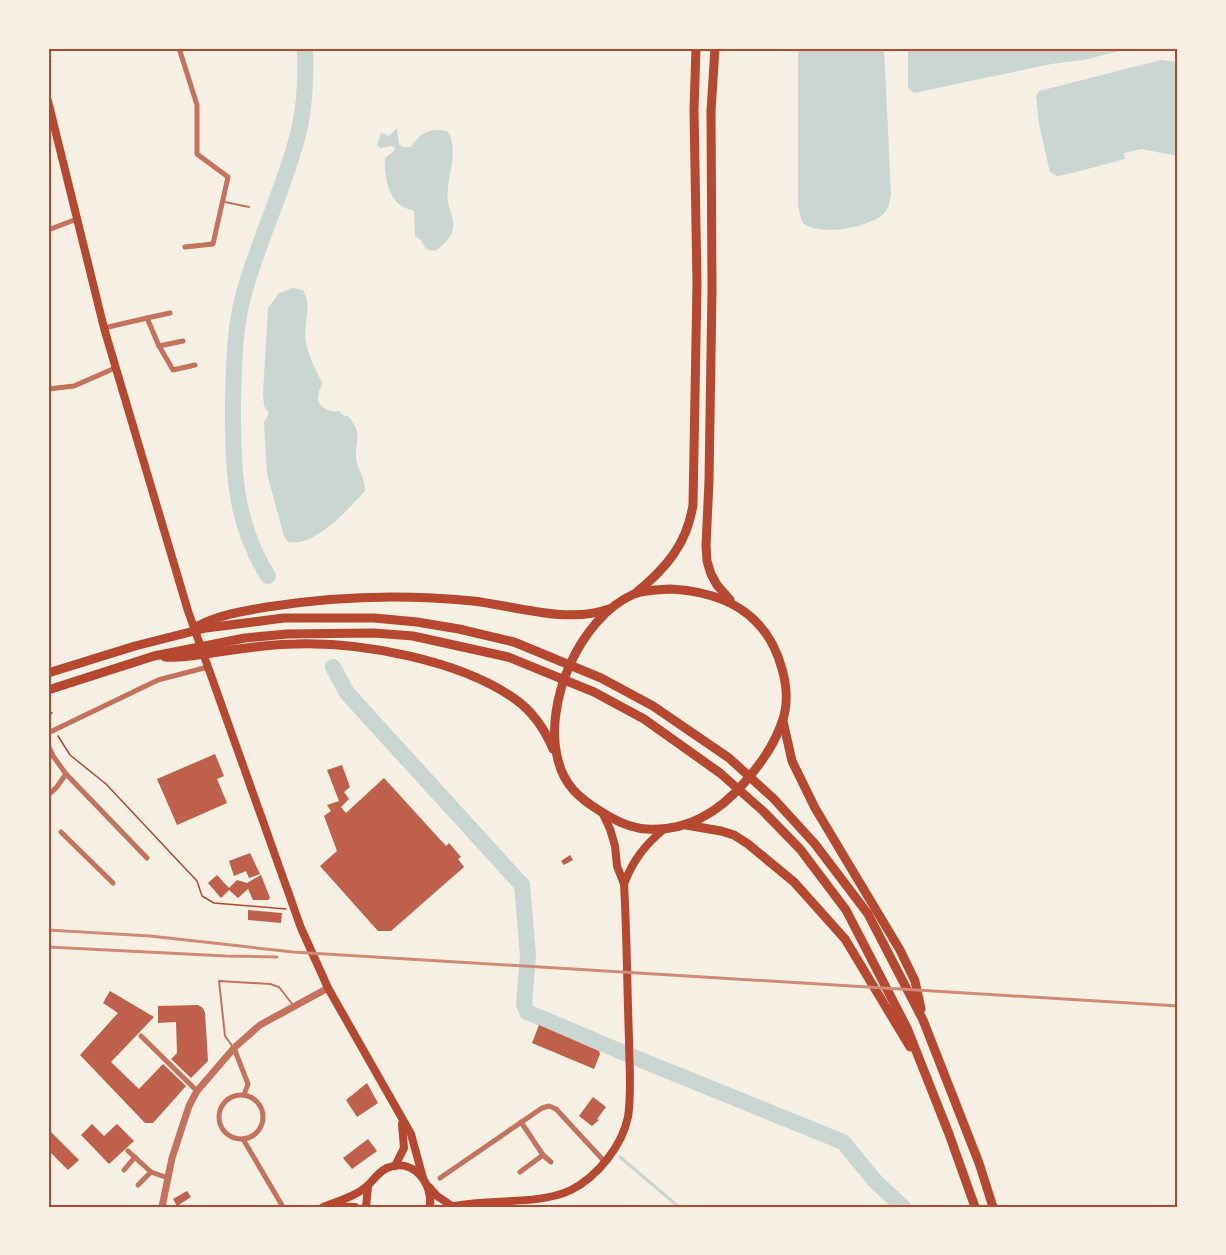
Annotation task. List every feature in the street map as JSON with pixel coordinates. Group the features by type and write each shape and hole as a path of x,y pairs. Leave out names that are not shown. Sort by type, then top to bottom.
{"highway":[{"path":"558,760 554,724 559,694 582,643 600,619 635,594 674,556 687,531 693,505 697,284 694,110 696,48"},
{"path":"214,648 326,644 380,651 431,663 468,675 515,699 530,713 541,727 569,785 579,798 629,826 664,829 705,817 729,801 759,766 768,753 783,721 786,682 777,654 767,635 758,623 717,585 707,561 706,546 710,481 711,111 714,48"},
{"path":"635,594 670,589 684,590 710,595 736,605"},
{"path":"205,626 216,617 341,598 394,597 471,601 573,615 600,612 614,607"},
{"path":"48,673 205,626 284,618 374,618 459,629 513,642 601,678 653,706 729,758 773,798 815,844 868,914 923,1020 979,1163 993,1207"},
{"path":"48,690 154,656 181,655 287,634 374,633 413,636 508,657 594,693 644,719 720,772 763,811 800,849 846,910 907,1028 975,1207"},
{"path":"783,721 792,761 815,808 900,950 915,981 923,1020"},
{"path":"683,825 734,835 794,882 844,939 919,1062"}],"main road":[{"path":"48,101 104,328 188,611 293,908 328,988 414,1142 423,1178"},
{"path":"323,1207 361,1191 376,1175 386,1168 395,1166 408,1167 417,1172 437,1196 451,1207 544,1197 569,1191 591,1178 605,1162 628,1118 630,1070 624,884 617,867 615,846 610,829 602,812"},
{"path":"624,884 630,868 644,847 664,829"},
{"path":"395,1166 404,1148 402,1120"},
{"path":"366,1207 368,1185"},
{"path":"429,1187 430,1207"},
{"path":"323,1207 342,1205 355,1207"}],"street":[{"path":"179,48 197,105 197,154 228,177 213,244 185,247"},
{"path":"48,230 77,219"},
{"path":"104,328 170,313"},
{"path":"147,318 159,346 174,370 195,365"},
{"path":"159,346 183,342"},
{"path":"48,389 74,387 115,368"},
{"path":"51,732 158,680 208,668"},
{"path":"48,745 66,774 147,858"},
{"path":"48,795 66,774"},
{"path":"62,832 114,883"},
{"path":"162,1207 189,1106 197,1091 234,1048 260,1024 328,988"},
{"path":"141,1036 197,1091"},
{"path":"234,1048 248,1084 244,1095"},
{"path":"244,1095 260,1105 263,1119 258,1131 243,1139 228,1135 223,1131 219,1120 221,1107 225,1101 231,1097 244,1095"},
{"path":"440,1178 542,1108 549,1106 556,1109 605,1162"},
{"path":"521,1122 543,1155 551,1162"},
{"path":"243,1139 283,1207"},
{"path":"128,1151 150,1172 168,1178"},
{"path":"520,1172 543,1155"},
{"path":"124,1170 135,1158"},
{"path":"138,1185 150,1172"}],"lane":[{"path":"223,201 249,207"},
{"path":"234,1048 225,1036 219,981 270,984 279,987 293,1005"}],"path":[{"path":"48,711 52,713 48,716"},
{"path":"51,732 70,755 106,784 197,881 202,896 214,903 293,908"}],"shaded area":[{"path":"798,48 884,48 891,194 889,206 875,220 854,227 830,230 809,227 802,222 798,206"},
{"path":"908,48 1132,48 1083,60 1051,64 914,93 908,88"},
{"path":"1161,60 1178,62 1178,156 1141,149 1124,153 1125,159 1064,175 1057,176 1050,172 1039,124 1036,96 1039,91"},
{"path":"397,128 399,144 402,147 411,147 418,138 432,130 448,132 451,140 453,149 448,193 453,229 446,241 435,251 426,249 421,240 415,236 414,211 396,201 387,183 385,158 395,148 392,146 380,148 377,145 381,133 389,136"},
{"path":"293,288 303,290 307,300 305,332 313,364 322,382 318,394 319,403 324,408 339,411 344,416 348,416 353,423 357,435 357,463 365,491 331,525 309,539 299,542 288,542 284,536 267,474 264,423 269,413 264,406 263,393 268,308 279,293"}],"building":[{"path":"215,754 224,776 217,779 227,803 177,825 157,779"},
{"path":"342,765 350,787 344,792 349,799 341,807 346,813 384,778 446,846 449,843 461,857 458,859 464,867 391,931 378,931 320,866 337,851 324,816 331,811 327,805 339,801 327,770"},
{"path":"250,853 260,874 249,878 246,871 234,876 229,861"},
{"path":"570,855 573,860 564,865 561,861"},
{"path":"217,875 229,888 237,880 247,883 261,875 270,898 253,900 248,889 238,898 229,890 221,898 208,883"},
{"path":"248,910 282,913 281,923 248,920"},
{"path":"110,991 154,1017 111,1062 139,1089 163,1064 186,1086 153,1123 145,1123 80,1055 118,1013 103,1003"},
{"path":"198,1005 205,1013 208,1061 191,1078 171,1059 177,1053 176,1022 158,1023 158,1006"},
{"path":"539,1025 599,1051 594,1069 532,1043"},
{"path":"367,1083 378,1103 357,1117 346,1100"},
{"path":"593,1097 606,1107 597,1119 599,1120 592,1126 579,1116"},
{"path":"92,1124 104,1136 117,1124 134,1141 109,1164 81,1135"},
{"path":"48,1129 79,1160 68,1170 48,1150"},
{"path":"368,1139 377,1151 352,1169 343,1158"},
{"path":"187,1191 191,1197 177,1206 173,1199"}],"waterway":[{"path":"268,576 256,555 248,534 237,492 233,425 235,349 240,310 249,277 285,178 300,127 304,93 305,48"},
{"path":"333,667 347,693 522,885 528,955 524,1004 527,1012 843,1142 876,1182 903,1207"},
{"path":"620,1157 679,1207"}],"railway":[{"path":"48,930 150,936 293,952 1178,1006"},
{"path":"48,947 277,957"}]}
